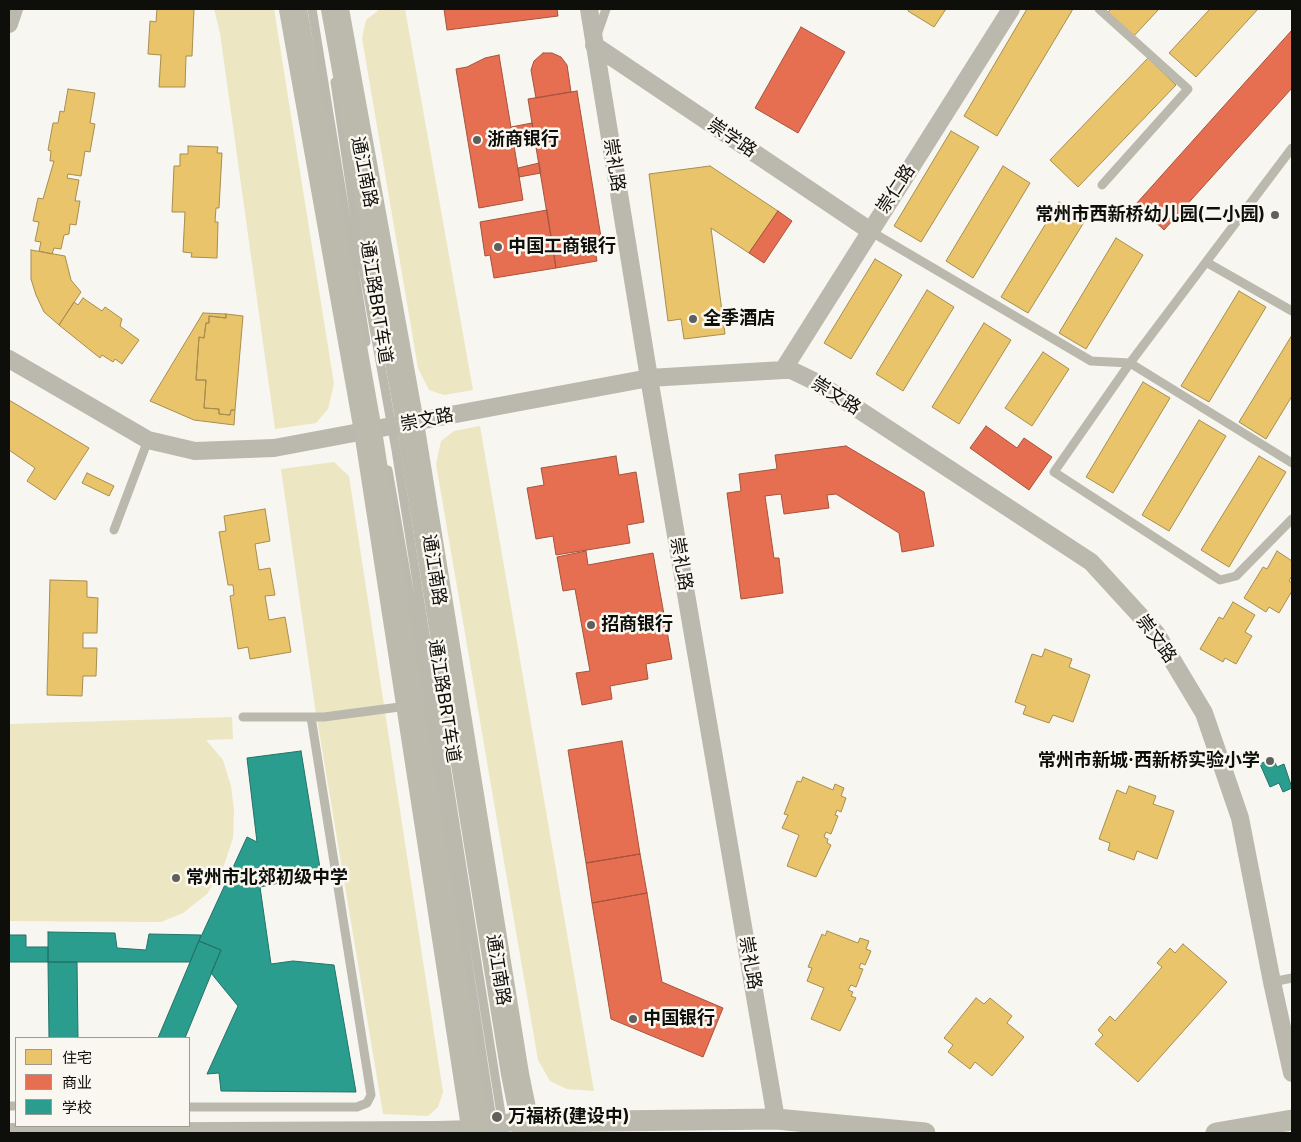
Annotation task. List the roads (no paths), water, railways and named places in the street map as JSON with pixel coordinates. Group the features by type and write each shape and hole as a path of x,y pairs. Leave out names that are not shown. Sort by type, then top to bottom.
{"main road":[{"name":"通江南路","path":"293,9 385,428 499,1129"},
{"name":"通江南路","path":"335,9 385,428 410,705 499,1129"}],"street":[{"path":"9,24 14,9"},
{"name":"崇礼路","path":"589,9 649,378 776,1118"},
{"name":"崇仁路","path":"784,370 869,230 1011,9"},
{"name":"崇学路","path":"594,46 869,230"},
{"name":"崇文路","path":"9,358 148,440 195,451 274,448 649,378 791,370 818,383 1090,562 1156,633 1204,713 1240,818 1292,1073"},
{"path":"9,1132 499,1129 776,1118 925,1133"},
{"path":"1216,1133 1292,1120"}],"lane":[{"name":"通江路BRT车道","path":"312,9 368,351"},
{"path":"594,46 606,9"},
{"path":"1099,9 1188,89 1102,185"},
{"name":"通江路BRT车道","path":"333,68 385,428"},
{"path":"1292,148 1130,363 1054,472 1220,580 1236,576 1292,519"},
{"path":"869,230 1091,361 1130,363 1292,463"},
{"path":"1206,262 1292,311"},
{"path":"114,530 148,440"},
{"name":"通江路BRT车道","path":"386,457 499,1129"},
{"path":"243,717 311,717 410,705"},
{"path":"190,1107 357,1107 367,1103 370,1095 311,717"},
{"path":"1272,982 1292,978"}],"place":[{"name":"浙商银行","path":"477,140"},
{"name":"常州市西新桥幼儿园(二小园)","path":"1275,215"},
{"name":"中国工商银行","path":"498,247"},
{"name":"全季酒店","path":"693,319"},
{"name":"招商银行","path":"591,625"},
{"name":"常州市新城·西新桥实验小学","path":"1270,761"},
{"name":"常州市北郊初级中学","path":"176,878"},
{"name":"中国银行","path":"633,1019"},
{"name":"万福桥(建设中)","path":"497,1117"}]}
